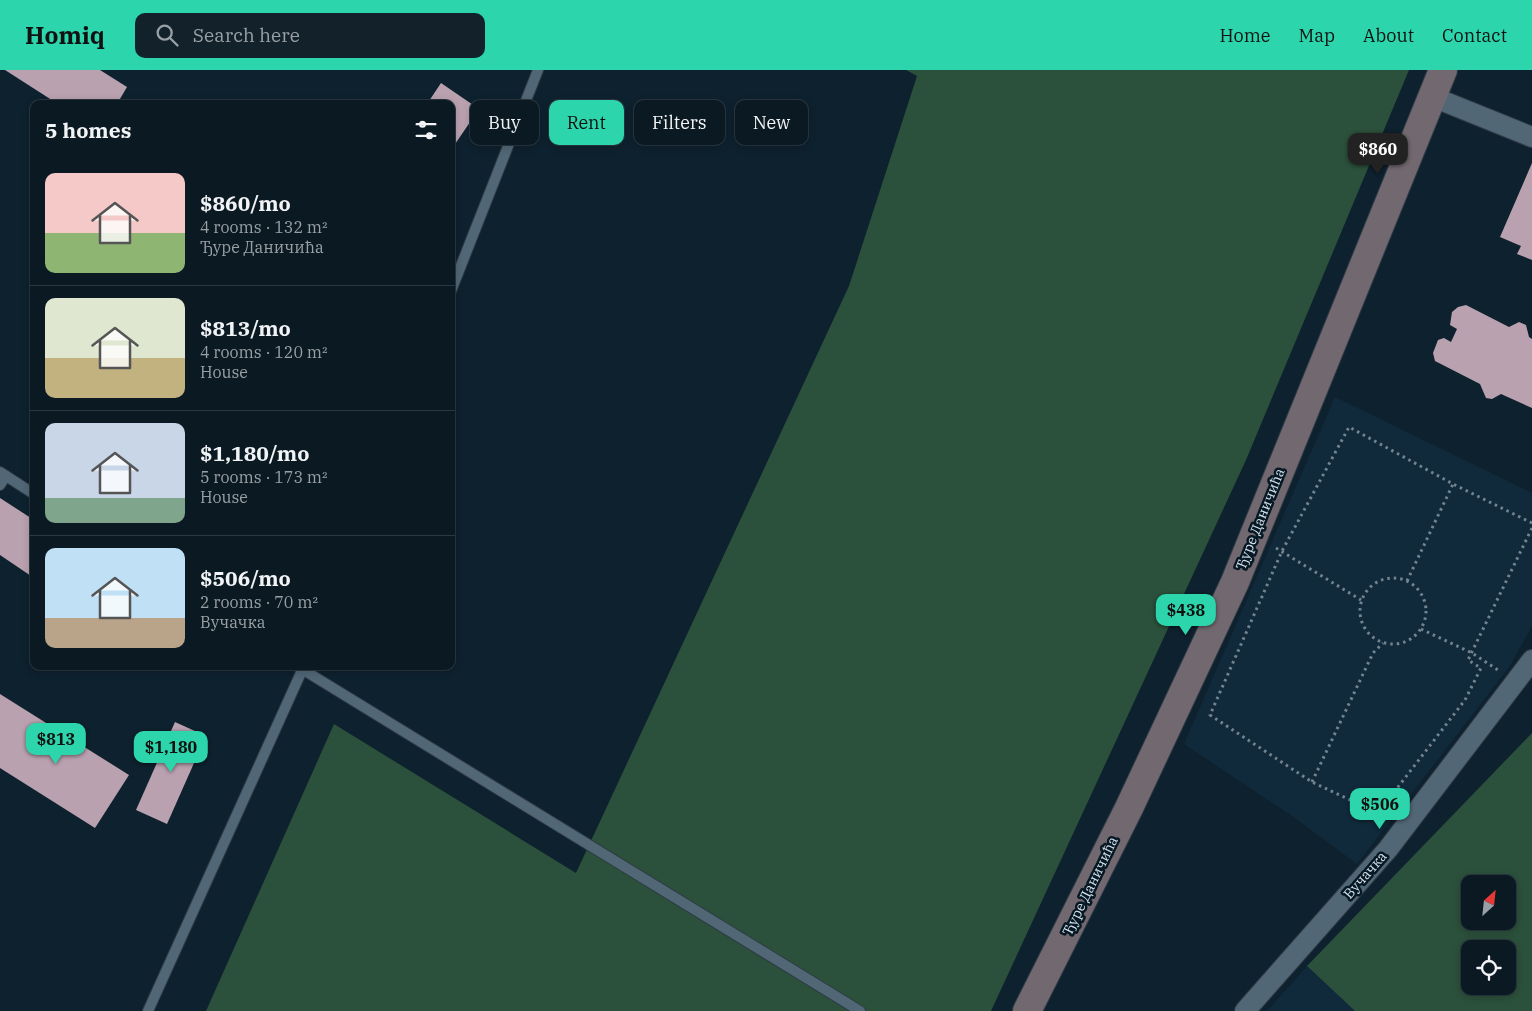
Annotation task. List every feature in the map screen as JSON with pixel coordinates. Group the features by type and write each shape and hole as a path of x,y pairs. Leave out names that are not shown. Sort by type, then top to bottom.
{"street":[{"name":"Ђуре Даничића","path":"1027,1011 1129,808 1235,582 1443,70"},
{"path":"1432,97 1532,137"},
{"name":"Вучачка","path":"1245,1011 1388,849 1532,660"}],"lane":[{"path":"455,281 538,70"},
{"path":"2,478 30,492"},
{"path":"148,1011 300,670"},
{"path":"304,670 860,1011"}],"path":[{"path":"1532,523 1453,484 1349,427 1282,552 1210,715 1312,782 1378,813 1465,700 1481,668 1468,660 1532,528"},
{"path":"1407,581 1453,484"},
{"path":"1282,552 1361,600"},
{"path":"1396,578 1407,581 1416,587 1426,607 1426,618 1422,629 1405,643 1383,643 1373,639 1361,621 1361,600 1367,590 1380,581 1396,578"},
{"path":"1422,629 1472,653 1516,681"},
{"path":"1312,782 1373,653 1383,643"}],"shaded area":[{"path":"1335,397 1532,493 1532,626 1510,666 1357,864 1292,816 1184,744"},
{"path":"1307,966 1355,1011 1267,1011"}],"green space":[{"path":"906,70 1409,70 1246,460 991,1011 206,1011 334,724 576,873 849,286 917,76"},
{"path":"1532,733 1532,1011 1355,1011 1307,966"}],"building":[{"path":"5,70 100,70 127,87 119,100 52,100"},
{"path":"441,83 470,103 470,122 455,144 455,100 430,100"},
{"path":"1532,163 1532,260 1517,254 1521,246 1500,237"},
{"path":"1466,305 1509,327 1519,322 1526,325 1529,337 1532,339 1532,408 1501,394 1492,399 1486,398 1480,384 1435,361 1433,353 1438,340 1444,338 1451,342 1457,329 1450,325 1452,312 1458,307"},
{"path":"0,498 30,517 30,575 0,555"},
{"path":"0,694 129,775 95,828 0,768"},
{"path":"175,722 206,736 167,824 136,810"}]}
